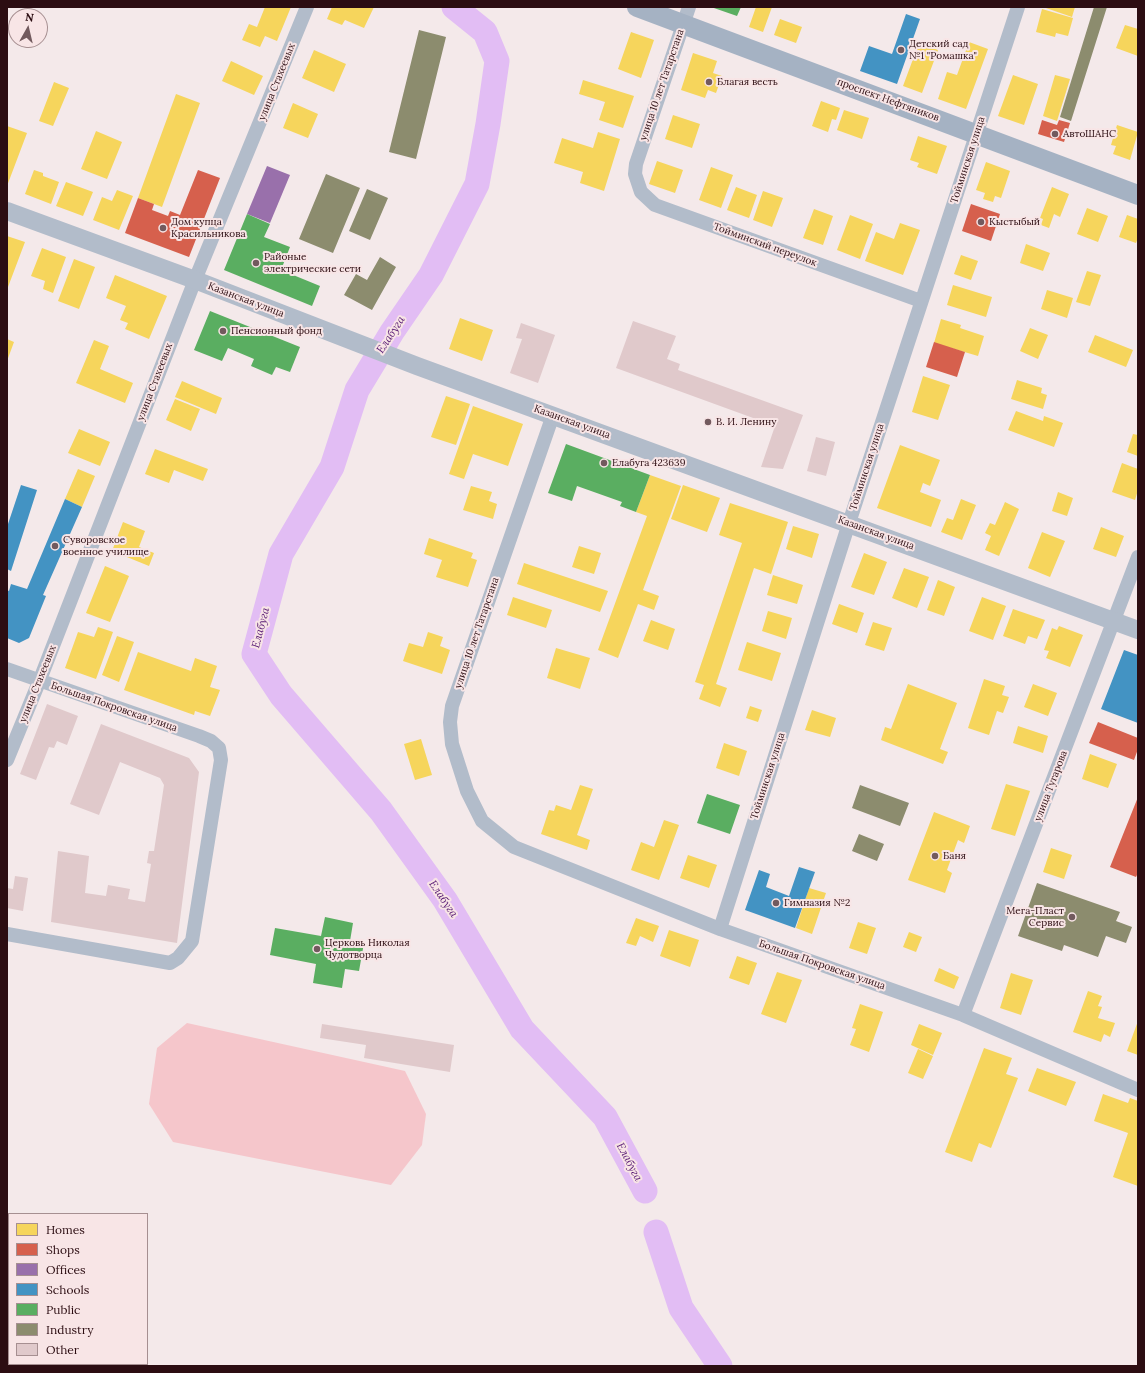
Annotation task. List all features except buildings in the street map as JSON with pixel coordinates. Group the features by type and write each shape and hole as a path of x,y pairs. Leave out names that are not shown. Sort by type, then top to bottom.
{"main road":[{"name":"проспект Нефтяников","path":"637,7 686,15 977,133 1138,195"}],"street":[{"name":"улица Стахеевых","path":"7,760 39,682 195,280 307,7"},
{"name":"Тойминская улица","path":"720,929 849,523 1018,7"},
{"name":"улица 10 лет Татарстана","path":"636,164 686,15"},
{"name":"Тойминский переулок","path":"636,164 637,183 641,192 655,205 921,301"},
{"name":"Казанская улица","path":"7,211 195,280 417,366 1138,630"},
{"name":"улица 10 лет Татарстана","path":"507,841 482,821 474,807 458,765 452,744 450,722 452,706 553,415"},
{"name":"улица Тугарова","path":"963,1015 1115,621 1138,557"},
{"name":"Большая Покровская улица","path":"7,669 39,682 211,741 219,748 221,760 192,941 178,958 170,963 7,934"},
{"name":"Большая Покровская улица","path":"507,841 514,847 720,929 963,1015 1138,1090"}],"shaded area":[{"path":"187,1023 405,1071 426,1114 422,1145 391,1185 173,1142 149,1104 157,1048"}],"waterway":[{"name":"Елабуга","path":"454,7 485,32 497,61 488,124 477,184 431,275 392,332 357,390 332,467 281,554 254,654 281,695 381,811 445,900 522,1029 605,1117 645,1191"},
{"name":"Елабуга","path":"656,1232 681,1308 720,1366"}],"place":[{"name":"Детский сад №1 \"Ромашка\"","path":"901,50"},
{"name":"Благая весть","path":"709,82"},
{"name":"АвтоШАНС","path":"1055,134"},
{"name":"Кыстыбый","path":"981,222"},
{"name":"Дом купца Красильникова","path":"163,228"},
{"name":"Районые электрические сети","path":"256,263"},
{"name":"Пенсионный фонд","path":"223,331"},
{"name":"В. И. Ленину","path":"708,422"},
{"name":"Елабуга 423639","path":"604,463"},
{"name":"Суворовское военное училище","path":"55,546"},
{"name":"Баня","path":"935,856"},
{"name":"Гимназия №2","path":"776,903"},
{"name":"Мега-Пласт Сервис","path":"1072,917"},
{"name":"Церковь Николая Чудотворца","path":"317,949"}]}
